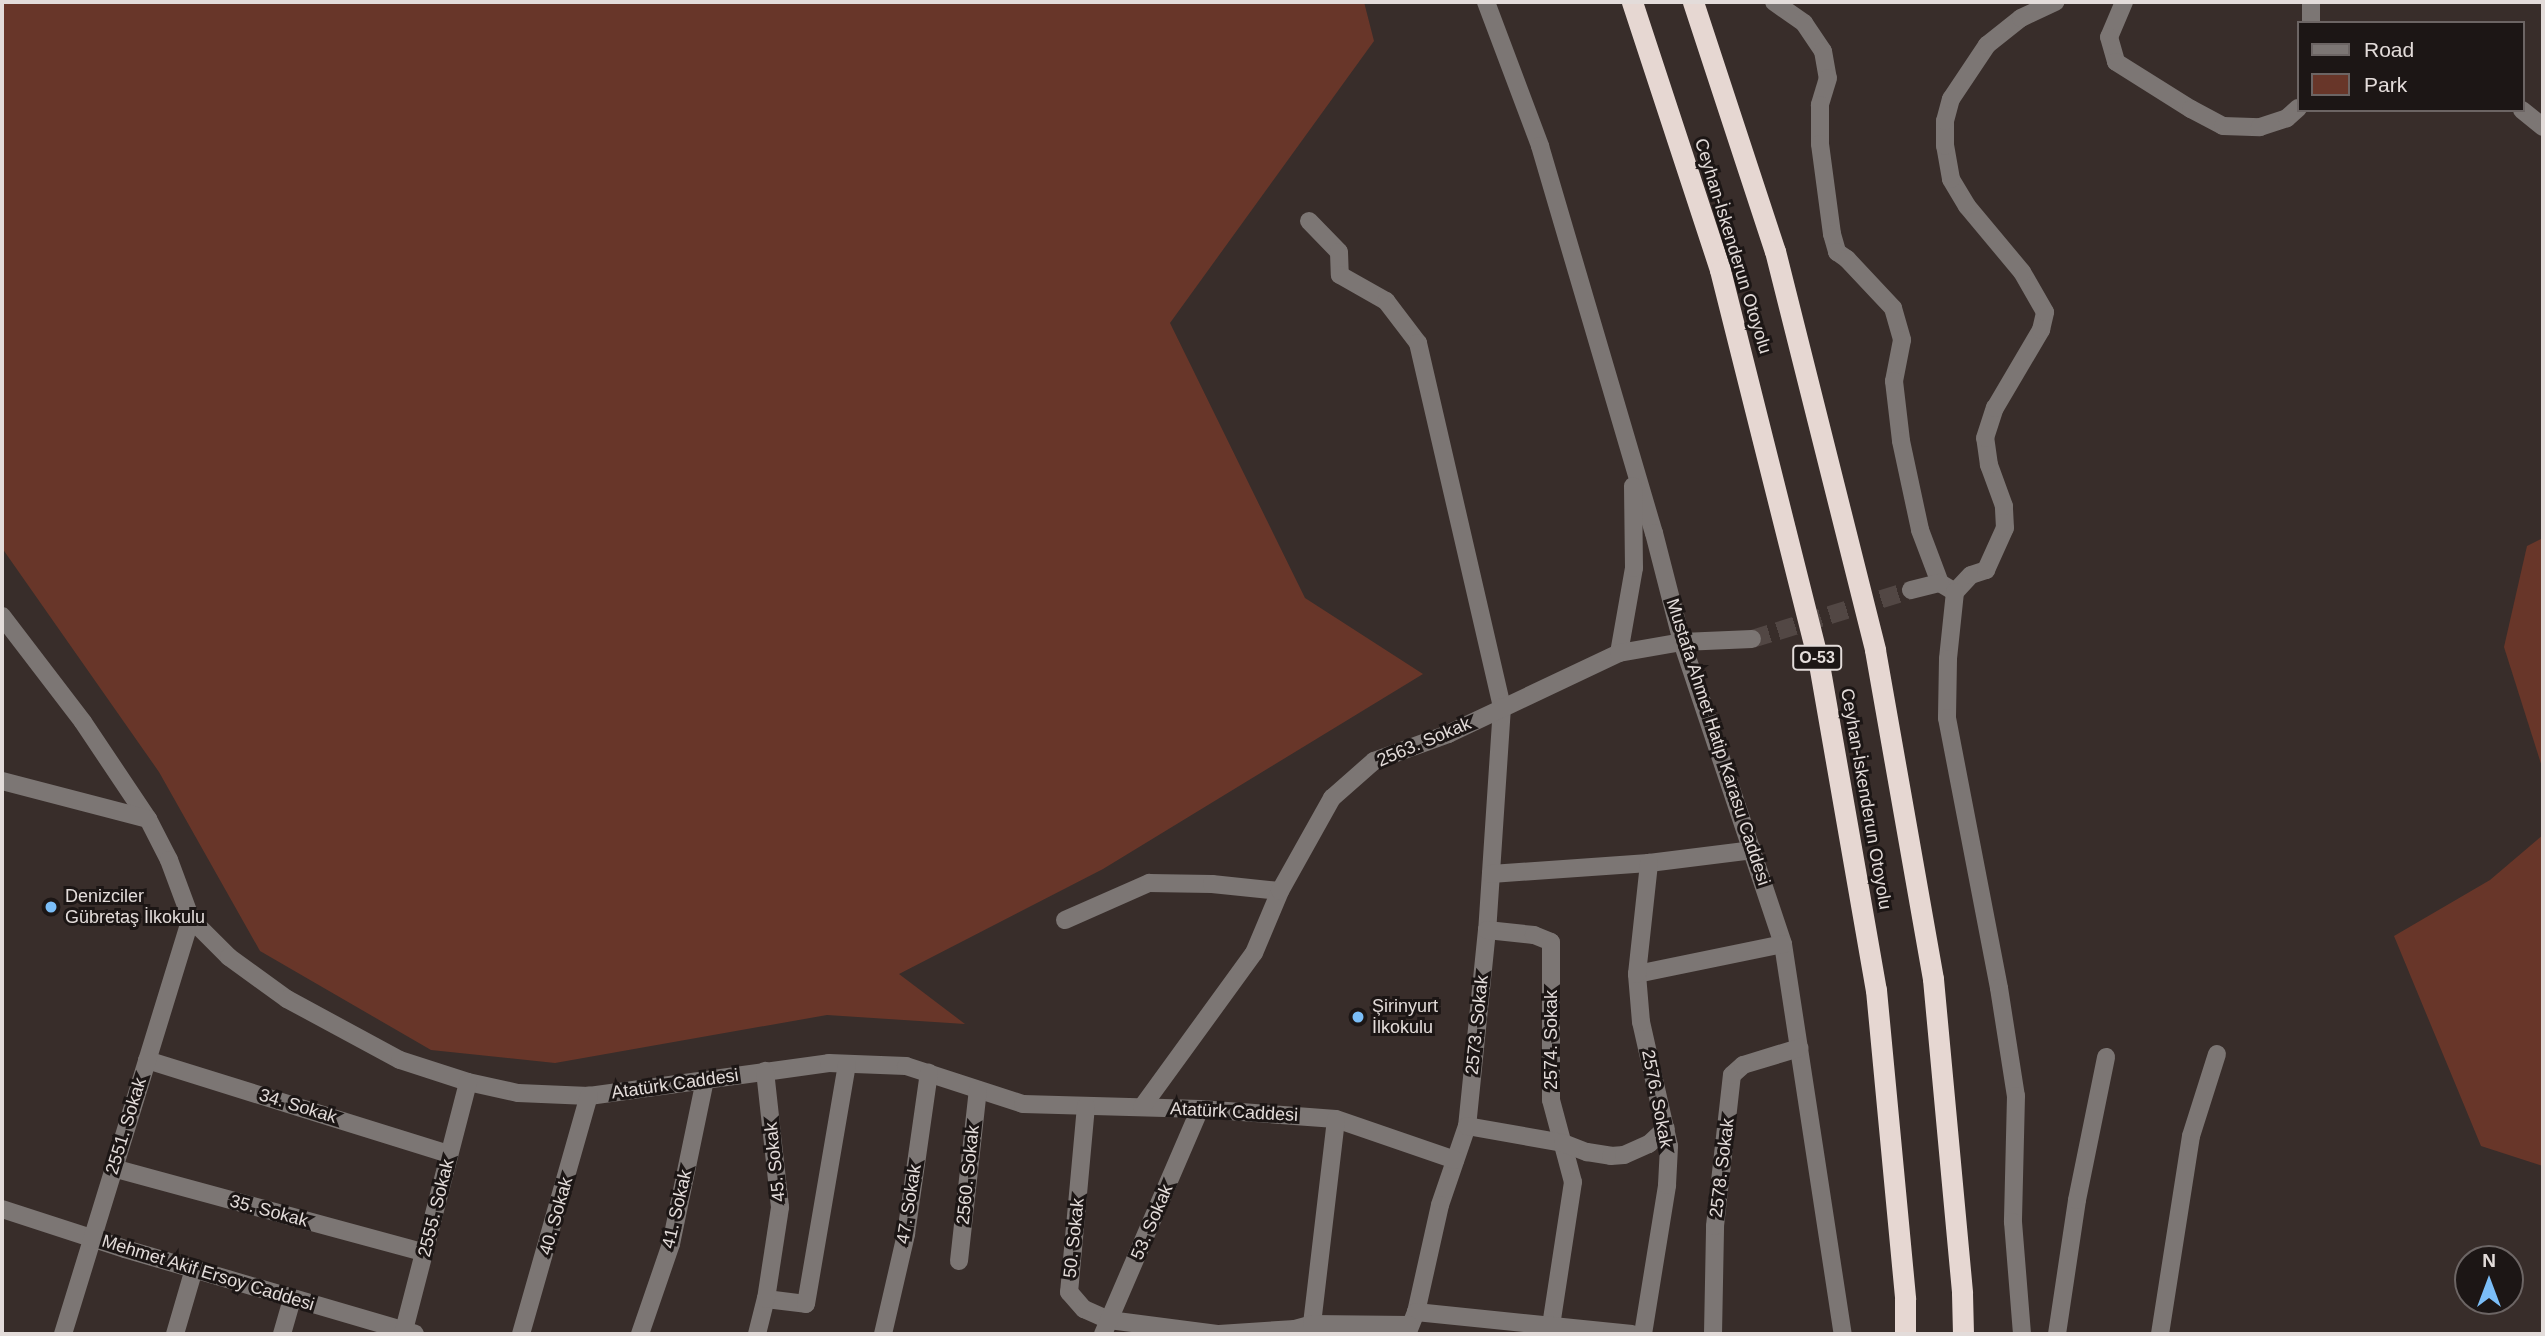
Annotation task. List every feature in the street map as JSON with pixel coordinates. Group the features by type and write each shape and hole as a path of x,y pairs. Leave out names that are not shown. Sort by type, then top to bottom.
{"highway":[{"name":"Ceyhan-İskenderun Otoyolu","path":"1632,2 1720,270 1819,664 1876,990 1905,1299 1905,1334"},
{"name":"Ceyhan-İskenderun Otoyolu","path":"1693,2 1775,251 1875,650 1933,979 1962,1293 1963,1334"}],"street":[{"name":"Mustafa Ahmet Hatip Karasu Caddesi","path":"1486,2 1540,146 1631,454 1682,642 1783,944 1843,1334"},
{"path":"1774,2 1804,23 1823,51 1828,78 1820,105 1820,144 1832,234 1837,253 1847,259 1893,308 1902,340 1894,381 1901,441 1920,530 1948,587 1947,718 1999,988 2016,1096 2013,1222 2022,1334"},
{"path":"1911,590 1948,587 1986,570 2005,528 2004,506 1989,466 1985,438 1995,408 2041,330 2045,312 2022,272 1967,206 1951,179 1945,146 1945,121 1951,99 1987,45 2019,10 2054,2"},
{"path":"2124,2 2109,37 2116,62 2191,109 2224,125 2260,127 2287,118 2296,110"},
{"path":"2311,2 2311,21"},
{"path":"2524,112 2543,127"},
{"name":"2573. Sokak","path":"1309,221 1339,252 1340,275 1385,301 1418,343 1503,707 1487,930 1467,1126 1440,1205 1410,1324"},
{"path":"1619,653 1634,568 1631,454"},
{"name":"Atatürk Caddesi","path":"2,616 83,722 148,820 169,860 191,919 229,957 287,999 400,1060 468,1082 518,1093 589,1096 765,1071 847,1063 906,1066 1023,1104 1200,1109 1336,1119 1455,1160"},
{"name":"2563. Sokak","path":"1142,1107 1254,953 1280,891 1332,798 1374,761 1448,734 1619,653 1682,642 1752,639"},
{"path":"2,781 148,820"},
{"path":"1491,874 1648,863 1753,849"},
{"name":"2576. Sokak","path":"1643,1334 1667,1185 1666,1128 1641,1022 1637,974 1648,863"},
{"path":"1065,920 1149,883 1212,884 1280,891"},
{"name":"2551. Sokak","path":"63,1334 191,919"},
{"name":"2574. Sokak","path":"1487,930 1534,935 1551,942 1551,1100 1573,1182 1551,1326"},
{"path":"1637,974 1783,944"},
{"name":"2578. Sokak","path":"1713,1334 1715,1226 1732,1075 1743,1065 1799,1048"},
{"path":"2160,1334 2191,1136 2217,1055"},
{"path":"2057,1334 2062,1285 2106,1057"},
{"name":"34. Sokak","path":"146,1060 449,1153"},
{"path":"766,1299 806,1304 847,1063"},
{"name":"45. Sokak","path":"757,1334 766,1299 780,1207 765,1071"},
{"name":"47. Sokak","path":"883,1334 906,1234 929,1073"},
{"name":"41. Sokak","path":"640,1334 671,1244 705,1080"},
{"name":"2555. Sokak","path":"408,1333 468,1082"},
{"name":"2560. Sokak","path":"959,1261 978,1090"},
{"name":"40. Sokak","path":"521,1334 589,1096"},
{"name":"50. Sokak","path":"1086,1106 1069,1292 1106,1327 1219,1334 1410,1324 1511,1329 1551,1326 1632,1334"},
{"name":"53. Sokak","path":"1106,1327 1200,1109"},
{"path":"1300,1329 1336,1119"},
{"path":"1467,1126 1563,1143 1587,1152 1624,1155 1649,1144 1666,1128"},
{"name":"35. Sokak","path":"113,1168 425,1253"},
{"name":"Mehmet Akif Ersoy Caddesi","path":"2,1209 408,1333"},
{"path":"175,1334 194,1269"},
{"path":"282,1334 292,1298"}],"green space":[{"path":"2,2 1364,2 1374,41 1170,323 1305,598 1423,674 1103,869 899,974 965,1024 827,1015 555,1063 431,1050 260,951 159,772 2,548"},
{"path":"2543,538 2543,770 2504,647 2527,546"},
{"path":"2543,835 2543,1166 2481,1146 2394,936 2490,880"}],"tunnel":[{"path":"1752,639 1911,590"}],"place":[{"name":"Denizciler Gübretaş İlkokulu","path":"51,907"},
{"name":"Şirinyurt İlkokulu","path":"1358,1017"}]}
